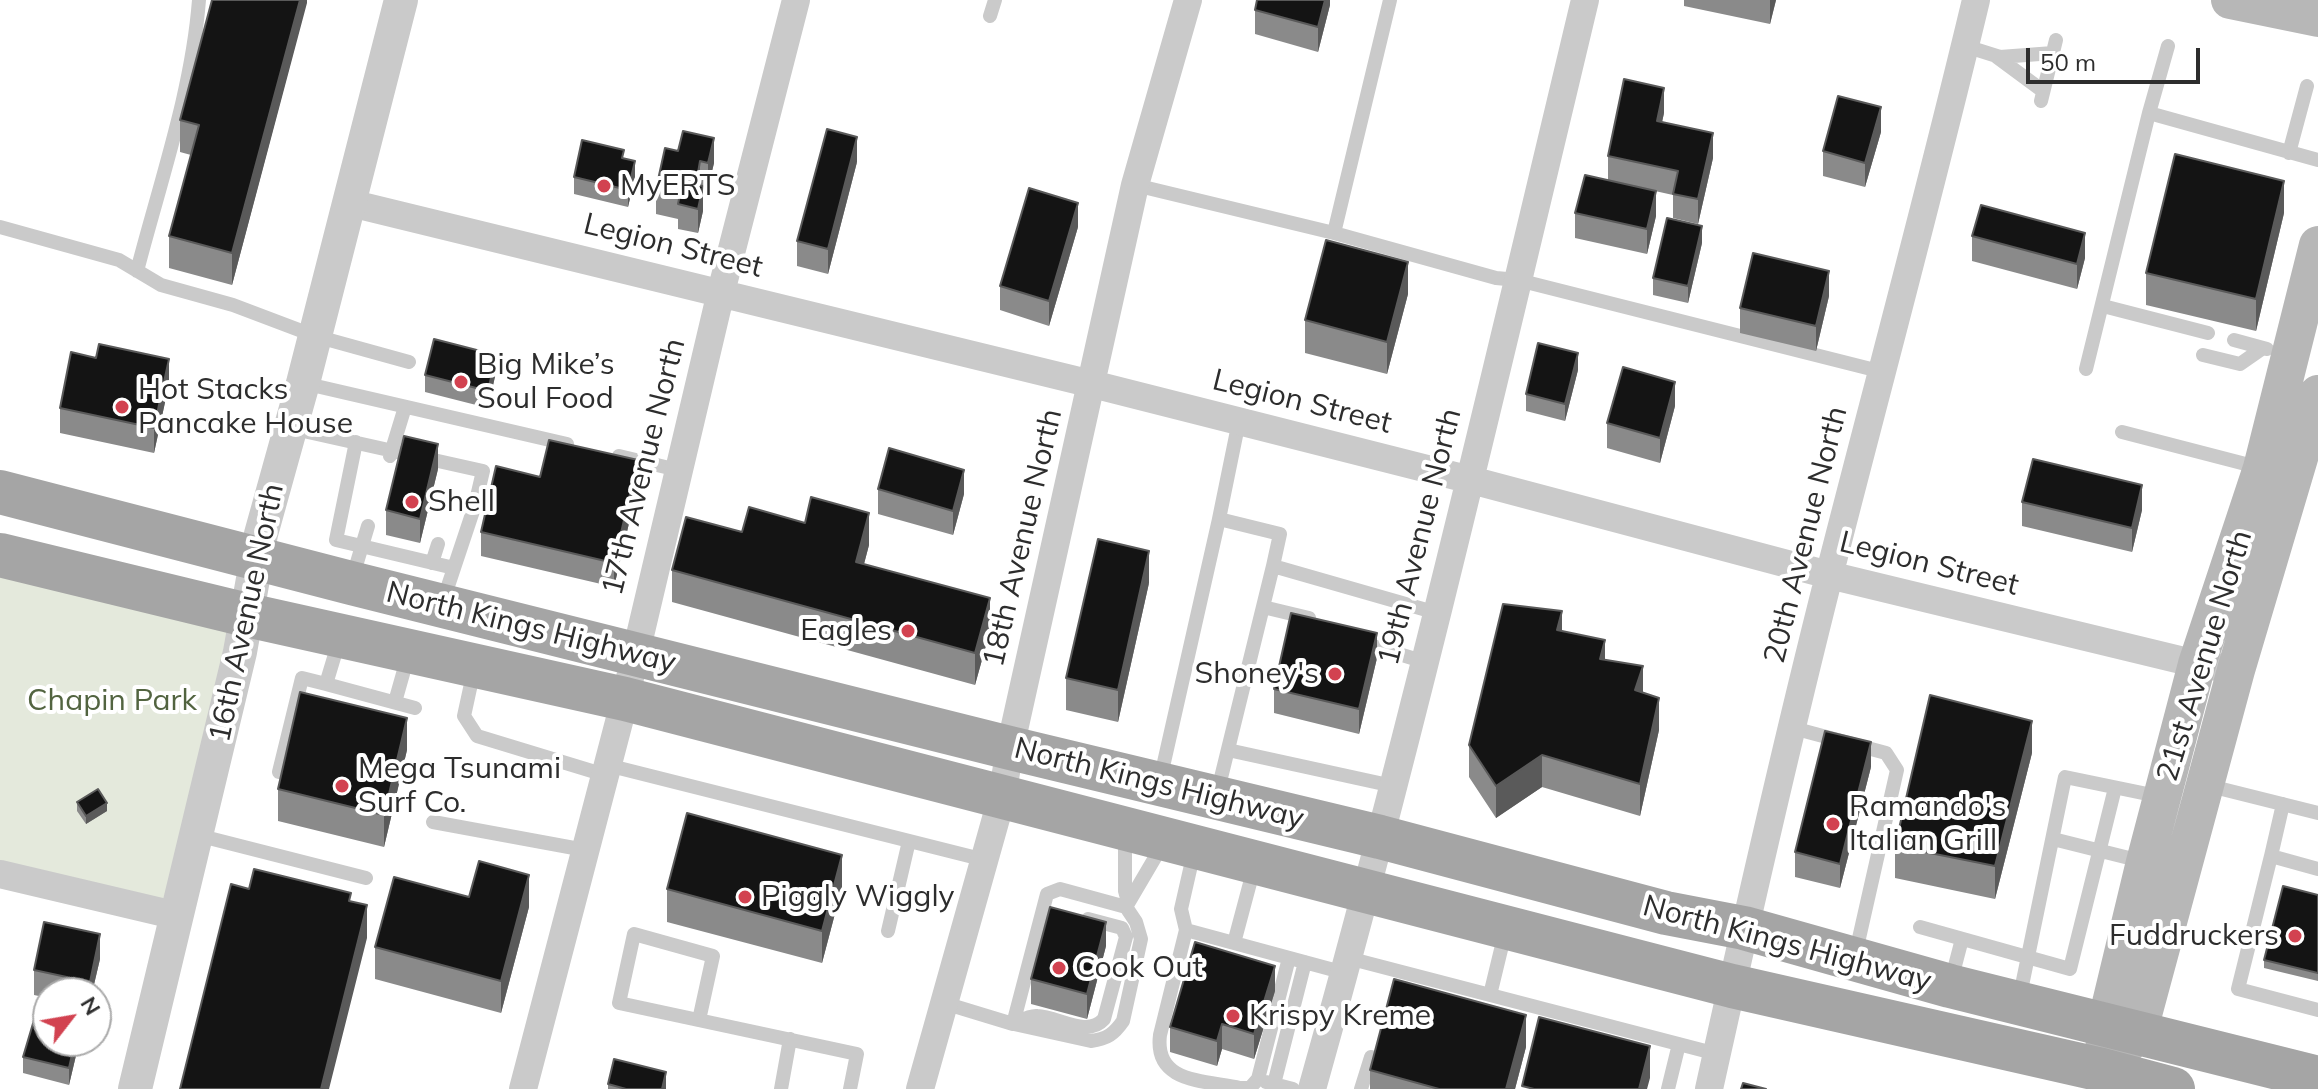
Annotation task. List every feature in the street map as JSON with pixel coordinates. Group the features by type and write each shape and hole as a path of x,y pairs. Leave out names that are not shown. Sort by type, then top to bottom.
{"main road":[{"path":"2230,0 2318,18"},
{"name":"21st Avenue North","path":"2122,1029 2145,862 2197,664 2262,468 2276,352 2318,245"},
{"name":"21st Avenue North","path":"2099,1079 2122,1029 2206,785 2236,670 2318,394"},
{"name":"North Kings Highway","path":"0,492 257,557 357,565 442,579 634,653 1380,837 1666,913 1858,946 1950,986 2318,1078"},
{"name":"North Kings Highway","path":"0,555 340,637 625,699 1366,893 2099,1079 2173,1089"}],"street":[{"name":"16th Avenue North","path":"135,1089 197,835 247,615 257,557 400,0"},
{"name":"17th Avenue North","path":"523,1089 625,699 721,292 796,0"},
{"name":"18th Avenue North","path":"920,1089 1002,797 1010,748 1135,185 1188,0"},
{"name":"19th Avenue North","path":"1312,1089 1366,893 1471,480 1585,0"},
{"name":"20th Avenue North","path":"1709,1089 1744,928 1829,575 1976,0"},
{"name":"Legion Street","path":"350,203 1092,384 1829,575 2197,664 2236,670"},
{"path":"0,874 178,916"}],"lane":[{"path":"137,271 184,90 199,0"},
{"path":"990,16 995,0"},
{"path":"1334,233 1390,0"},
{"path":"1965,46 1997,56 2042,96 2054,47 1997,56"},
{"path":"2086,369 2168,46"},
{"path":"2289,153 2307,86"},
{"path":"2149,113 2318,160"},
{"path":"1135,185 1334,233 1496,278 1518,280 1883,372"},
{"path":"0,227 119,260 161,285 233,305 315,336 409,362"},
{"path":"2103,306 2204,337 2240,364 2276,352"},
{"path":"2237,341 2276,352"},
{"path":"303,383 678,470"},
{"path":"391,453 405,407"},
{"path":"1159,784 1239,421"},
{"path":"289,427 460,470 483,471 442,579"},
{"path":"2122,432 2262,468"},
{"path":"356,442 336,540 357,565"},
{"path":"1216,798 1280,534 1219,519"},
{"path":"357,565 368,526"},
{"path":"438,544 442,579"},
{"path":"1273,566 1437,613"},
{"path":"1263,607 1322,621"},
{"path":"326,684 340,637"},
{"path":"1349,639 1425,662"},
{"path":"395,702 409,652"},
{"path":"475,666 464,716 477,736 606,770 985,860"},
{"path":"279,772 302,678 415,708"},
{"path":"1793,728 1886,753 1897,770 1858,946"},
{"path":"1228,750 1393,786"},
{"path":"2018,1003 2065,777 2163,798"},
{"path":"2206,785 2318,813"},
{"path":"1920,927 2070,969 2115,788"},
{"path":"2283,804 2238,989 2318,1010"},
{"path":"433,822 585,850"},
{"path":"197,835 366,878"},
{"path":"944,1003 1013,1024 1091,1041 1115,1033 1123,1021 1141,939 1125,891 1162,839"},
{"path":"1127,904 1135,895 1162,839"},
{"path":"1162,839 1186,930 1160,1035 1158,1051 1164,1065 1177,1074 1250,1088 1258,1079 1289,958"},
{"path":"2053,839 2145,862"},
{"path":"888,931 909,841"},
{"path":"2271,856 2318,869"},
{"path":"1234,943 1255,864"},
{"path":"1013,1024 1035,1015 1086,1027 1098,1026 1104,1019 1126,937 1122,928 1057,911 1047,894 1060,889 1127,904"},
{"path":"1013,1024 1057,911"},
{"path":"1490,995 1506,929"},
{"path":"1186,930 1305,962 1346,966 1490,995 1717,1054"},
{"path":"699,1020 713,956 634,934 619,1003 857,1054 850,1089"},
{"path":"1950,986 1962,939"},
{"path":"1274,1084 1305,962"},
{"path":"781,1089 790,1039"},
{"path":"1668,1089 1679,1044"},
{"path":"1361,1089 1371,1057"},
{"path":"1258,1079 1293,1089"}],"green space":[{"name":"Chapin Park","path":"0,555 247,615 178,916 0,874"}],"building":[{"path":"212,0 300,0 232,253 169,236 199,125 180,120"},
{"path":"1257,0 1325,0 1318,27 1255,10"},
{"path":"1624,79 1664,88 1657,121 1713,133 1698,199 1673,194 1678,171 1608,156"},
{"path":"1838,96 1881,107 1865,163 1823,151"},
{"path":"827,129 857,137 828,249 797,241"},
{"path":"683,131 714,138 708,163 700,161 696,185 703,186 698,209 678,204 680,194 656,189 665,148 678,151"},
{"path":"582,140 624,150 622,158 635,161 628,190 574,177"},
{"path":"2175,154 2284,181 2256,299 2146,273"},
{"path":"1585,175 1656,191 1647,229 1575,213"},
{"path":"1029,188 1078,203 1049,301 1000,286"},
{"path":"1981,205 2085,233 2077,264 1972,236"},
{"path":"1667,218 1702,226 1688,286 1653,278"},
{"path":"1326,240 1408,262 1387,342 1305,320"},
{"path":"1753,253 1829,271 1816,326 1740,308"},
{"path":"434,339 496,355 488,391 425,375"},
{"path":"1538,343 1578,353 1565,404 1526,394"},
{"path":"99,344 169,359 154,428 60,408 71,352 96,358"},
{"path":"1623,367 1675,382 1660,438 1607,423"},
{"path":"404,436 438,444 420,519 386,510"},
{"path":"549,440 638,460 614,563 481,532 496,466 540,477"},
{"path":"889,448 964,470 953,511 878,489"},
{"path":"2033,459 2142,485 2132,528 2022,502"},
{"path":"811,497 869,513 856,562 990,598 975,653 672,570 686,517 742,532 749,507 805,523"},
{"path":"1098,539 1149,551 1118,690 1066,678"},
{"path":"1503,604 1562,611 1557,630 1605,640 1600,659 1643,666 1635,690 1659,698 1640,784 1542,755 1496,786 1469,745"},
{"path":"1291,613 1377,633 1359,709 1274,689"},
{"name":"Mega Tsunami Surf Co.","path":"300,692 407,718 384,815 278,789"},
{"path":"1930,695 2032,721 1995,866 1895,846"},
{"path":"1825,731 1871,742 1840,864 1795,852"},
{"path":"98,789 107,803 86,816 77,802"},
{"path":"687,813 842,855 822,931 667,889"},
{"path":"479,861 529,875 501,981 375,947 394,877 469,897"},
{"path":"254,869 351,893 349,901 367,905 321,1089 180,1089 231,884 249,889"},
{"name":"Fuddruckers","path":"2283,886 2318,895 2318,973 2264,960"},
{"path":"1050,907 1106,922 1087,994 1031,979"},
{"path":"44,922 100,934 91,977 67,977 34,970"},
{"path":"1195,942 1275,966 1254,1034 1222,1024 1217,1041 1170,1027"},
{"path":"1394,979 1526,1015 1506,1089 1439,1089 1370,1070"},
{"path":"1539,1017 1650,1046 1639,1089 1534,1089 1522,1086"},
{"path":"32,1027 32,1057 71,1057 69,1068 23,1057"},
{"path":"614,1059 666,1072 662,1089 626,1089 608,1084"},
{"path":"1743,1083 1766,1089 1741,1089"}],"place":[{"name":"MyERTS","path":"604,186"},
{"name":"Big Mike’s Soul Food","path":"461,382"},
{"name":"Hot Stacks Pancake House","path":"122,407"},
{"name":"Shell","path":"412,502"},
{"name":"Eagles","path":"908,631"},
{"name":"Shoney's","path":"1335,674"},
{"name":"Mega Tsunami Surf Co.","path":"342,786"},
{"name":"Ramando's Italian Grill","path":"1833,824"},
{"name":"Piggly Wiggly","path":"745,897"},
{"name":"Fuddruckers","path":"2295,936"},
{"name":"Cook Out","path":"1059,968"},
{"name":"Krispy Kreme","path":"1233,1016"}]}
